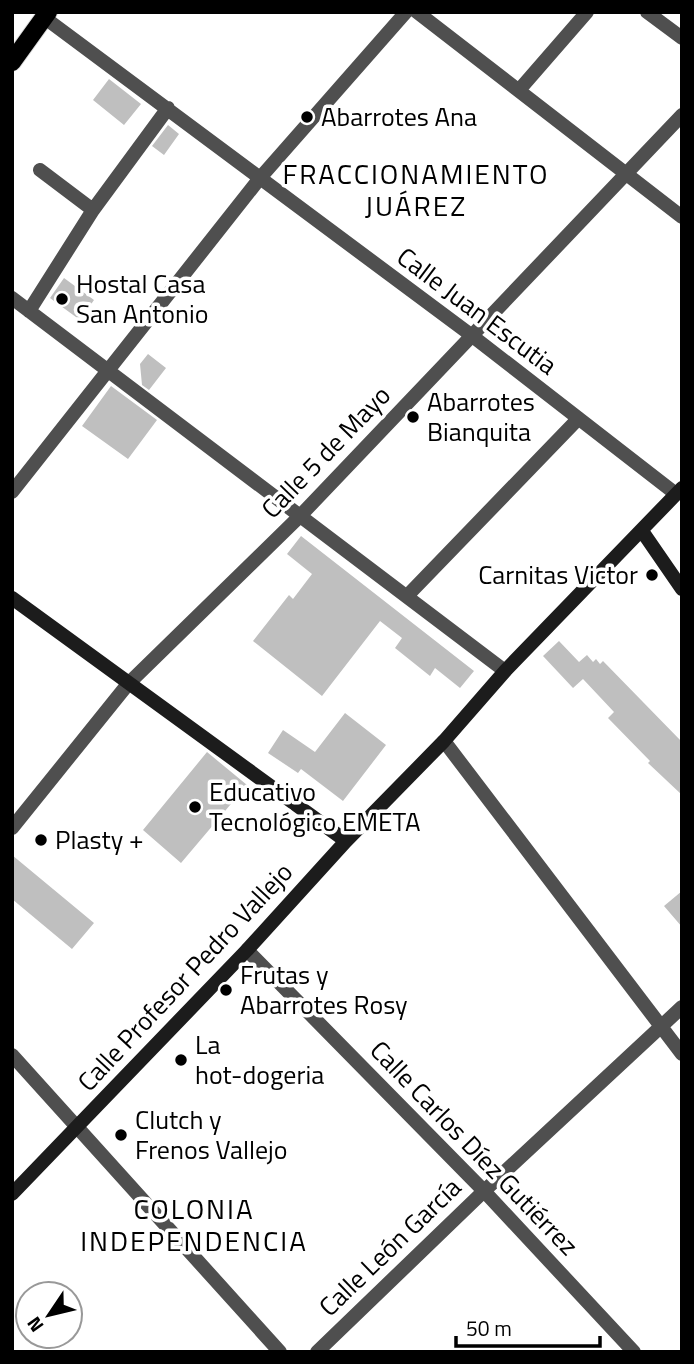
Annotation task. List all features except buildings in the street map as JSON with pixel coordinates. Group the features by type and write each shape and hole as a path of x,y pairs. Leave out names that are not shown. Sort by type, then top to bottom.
{"main road":[{"path":"12,62 46,15"}],"street":[{"path":"12,492 260,178 406,12"},
{"path":"417,12 520,89 682,217"},
{"path":"520,89 587,12"},
{"path":"647,12 682,38"},
{"name":"Calle Juan Escutia","path":"46,15 471,335 578,419 679,491"},
{"path":"29,311 93,210 168,108"},
{"name":"Calle 5 de Mayo","path":"12,828 128,684 301,515 682,115"},
{"path":"40,170 93,210"},
{"path":"12,298 505,671"},
{"path":"407,596 578,419"},
{"name":"Calle Profesor Pedro Vallejo","path":"12,1194 247,950 346,841 444,741 505,671 679,491"},
{"path":"642,531 682,589"},
{"path":"12,598 346,841"},
{"path":"444,741 682,1054"},
{"name":"Calle Carlos Díez Gutiérrez","path":"247,950 484,1191 634,1352"},
{"name":"Calle León García","path":"317,1352 484,1191 682,1007"},
{"path":"12,1055 78,1125 280,1352"}],"place":[{"name":"Abarrotes Ana","path":"307,117"},
{"name":"Hostal Casa San Antonio","path":"62,299"},
{"name":"Abarrotes Bianquita","path":"413,417"},
{"name":"Carnitas Victor","path":"652,575"},
{"name":"Educativo Tecnológico EMETA","path":"195,807"},
{"name":"Plasty +","path":"41,840"},
{"name":"Frutas y Abarrotes Rosy","path":"226,990"},
{"name":"La hot-dogeria","path":"181,1060"},
{"name":"Clutch y Frenos Vallejo","path":"121,1135"}],"district":[{"name":"FRACCIONAMIENTO JUÁREZ","path":"416,190"},
{"name":"COLONIA INDEPENDENCIA","path":"194,1225"}]}
